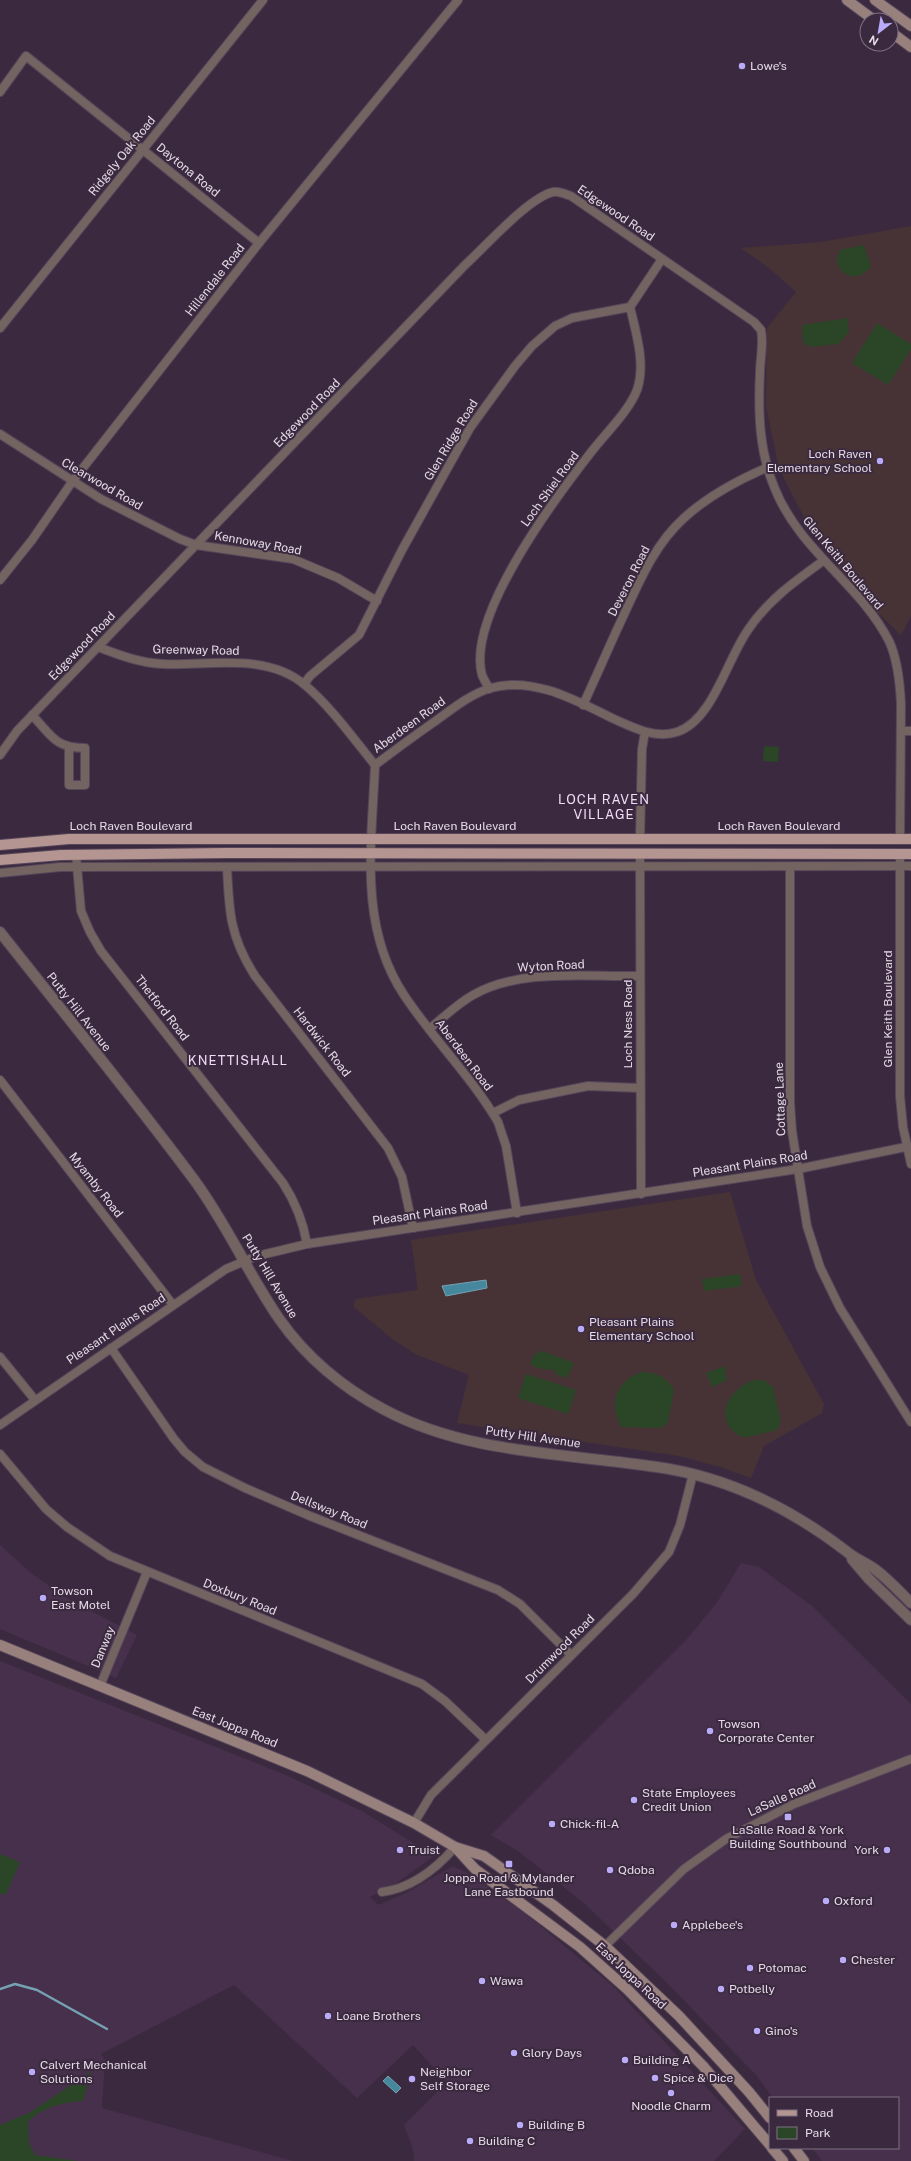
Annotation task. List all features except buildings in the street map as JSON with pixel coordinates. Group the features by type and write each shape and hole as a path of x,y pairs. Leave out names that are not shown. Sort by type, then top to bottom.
{"main road":[{"path":"847,0 863,12"},
{"path":"875,0 911,26"},
{"path":"899,38 911,47"},
{"path":"640,839 640,854"},
{"path":"900,839 900,854"},
{"name":"Loch Raven Boulevard","path":"0,845 69,840 911,839"},
{"path":"0,860 76,855 911,854"},
{"name":"East Joppa Road","path":"0,1645 307,1771 414,1823 455,1847 484,1856 553,1905 604,1946 679,2016 749,2092 769,2117"},
{"name":"East Joppa Road","path":"455,1847 475,1869 532,1910 592,1957 661,2022 736,2103 769,2144"},
{"path":"592,1957 604,1946"},
{"path":"736,2103 749,2092"},
{"path":"773,2149 779,2160"},
{"path":"795,2149 804,2161"}],"street":[{"name":"Ridgely Oak Road","path":"0,328 263,0"},
{"name":"Hillendale Road","path":"0,580 32,540 72,482 259,243 458,0"},
{"name":"Daytona Road","path":"0,92 26,56 259,243"},
{"name":"Edgewood Road","path":"0,755 17,731 32,715 465,265 509,223 538,199 554,192 571,196 662,259"},
{"path":"630,307 662,259"},
{"name":"Glen Keith Boulevard","path":"662,259 754,322 762,330 759,412 766,468 788,516 823,561 869,610 890,642 900,683 900,839"},
{"name":"Glen Ridge Road","path":"304,684 310,676 359,635 402,550 467,435 515,366 532,346 555,326 572,318 630,307"},
{"name":"Loch Shiel Road","path":"489,689 481,667 482,644 488,621 506,578 527,541 583,463 625,409 637,390 640,377 640,361 638,341 630,307"},
{"name":"Clearwood Road","path":"0,434 72,482 132,517 196,545"},
{"name":"Deveron Road","path":"583,704 640,580 656,551 683,519 697,507 738,480 766,468"},
{"name":"Kennoway Road","path":"196,545 293,559 338,578 377,601"},
{"name":"Aberdeen Road","path":"517,1213 503,1133 493,1113 429,1029 395,981 382,952 372,908 371,854 375,765 459,704 489,689 509,686 535,687 556,693 645,732 667,734 678,732 695,722 707,707 748,629 771,602 823,561"},
{"name":"Greenway Road","path":"98,647 133,659 162,664 227,662 245,663 273,669 304,684 339,721 375,765"},
{"path":"32,715 58,743 69,748 85,748 85,785 68,785 69,748"},
{"path":"901,731 911,731"},
{"path":"640,839 642,749 645,732"},
{"name":"Loch Ness Road","path":"640,854 641,1194"},
{"name":"Glen Keith Boulevard","path":"900,854 899,1068 900,1096 911,1164"},
{"name":"Thetford Road","path":"76,855 81,911 90,932 101,951 283,1183 295,1202 302,1220 307,1244"},
{"path":"0,873 76,867 911,866"},
{"name":"Hardwick Road","path":"227,867 231,920 239,949 255,976 388,1148 402,1177 413,1228"},
{"name":"Cottage Lane","path":"790,867 790,1102 807,1226 829,1288 911,1422"},
{"name":"Putty Hill Avenue","path":"0,932 194,1179 223,1224 280,1320 318,1363 357,1395 407,1421 437,1433 478,1442 656,1466 693,1474 740,1489 783,1509 811,1526 849,1554 876,1570 911,1603"},
{"name":"Wyton Road","path":"429,1029 472,996 512,980 542,977 640,976"},
{"name":"Myamby Road","path":"0,1080 173,1305"},
{"path":"493,1113 519,1100 588,1086 640,1088"},
{"name":"Pleasant Plains Road","path":"0,1425 226,1269 244,1260 273,1251 307,1244 798,1169 909,1147"},
{"name":"Dellsway Road","path":"111,1348 174,1440 195,1461 246,1488 310,1516 498,1590 520,1604 571,1656"},
{"path":"0,1357 35,1400"},
{"name":"Doxbury Road","path":"0,1454 32,1494 67,1527 110,1556 422,1684 445,1701 486,1740"},
{"name":"Drumwood Road","path":"414,1823 431,1795 633,1594 669,1552 680,1525 693,1474"},
{"name":"Putty Hill Avenue","path":"849,1554 869,1579 911,1620"},
{"name":"Danway","path":"100,1686 147,1572"},
{"name":"LaSalle Road","path":"604,1946 684,1869 726,1839 794,1804 911,1759"},
{"path":"382,1892 403,1887 419,1878 444,1859 455,1847"}],"shaded area":[{"path":"911,226 911,616 901,635 851,587 805,519 779,469 766,406 767,328 796,292 769,268 741,248 821,242"},
{"name":"Pleasant Plains Elementary School","path":"730,1192 756,1280 824,1404 822,1413 764,1446 751,1478 720,1467 679,1456 457,1423 469,1375 415,1354 391,1338 353,1306 356,1299 418,1290 411,1240"},
{"path":"0,1545 31,1573 65,1597 137,1635 116,1678 0,1629"},
{"path":"741,1563 759,1567 812,1606 911,1704 911,2161 822,2161 813,2149 899,2149 899,2097 772,2097 757,2076 669,1985 586,1905 518,1851 491,1835 688,1638 718,1601"},
{"path":"0,1661 286,1775 362,1811 434,1856 398,1882 370,1897 378,1905 406,1893 453,1866 468,1873 527,1915 615,1988 745,2129 714,2161 414,2161 413,2149 404,2125 447,2082 413,2045 357,2098 234,1985 101,2054 105,2060 102,2108 293,2161 0,2161"}],"green space":[{"path":"864,245 871,267 861,275 857,276 850,276 842,272 836,261 840,250"},
{"path":"847,318 849,332 838,344 810,347 803,342 802,325"},
{"path":"877,323 911,344 911,349 888,385 852,363"},
{"path":"764,746 779,747 778,762 763,761"},
{"path":"740,1274 742,1286 704,1291 702,1279"},
{"path":"542,1351 574,1363 567,1378 557,1375 552,1369 540,1368 530,1364 534,1355"},
{"path":"725,1366 727,1380 712,1387 706,1373"},
{"path":"641,1372 656,1374 664,1378 674,1389 668,1423 661,1428 621,1427 617,1418 615,1402 620,1387 632,1376"},
{"path":"526,1374 576,1390 568,1414 518,1398"},
{"path":"754,1380 764,1380 773,1387 781,1422 777,1430 743,1437 734,1432 728,1424 725,1416 726,1408 729,1401 740,1388"},
{"path":"0,1854 20,1862 6,1894 0,1894"},
{"path":"92,2071 83,2101 53,2106 46,2109 28,2122 29,2143 35,2155 78,2161 0,2161 0,2125 29,2113"}],"water":[{"path":"486,1280 487,1288 446,1296 442,1286"},
{"path":"388,2076 401,2088 396,2093 383,2081"}],"waterway":[{"path":"0,1989 15,1984 37,1990 107,2029"}],"place":[{"name":"Lowe's","path":"742,66"},
{"name":"Loch Raven Elementary School","path":"880,461"},
{"name":"Pleasant Plains Elementary School","path":"581,1329"},
{"name":"Towson East Motel","path":"43,1598"},
{"name":"Towson Corporate Center","path":"710,1731"},
{"name":"State Employees Credit Union","path":"634,1800"},
{"name":"LaSalle Road & York Building Southbound","path":"788,1817"},
{"name":"Chick-fil-A","path":"552,1824"},
{"name":"Truist","path":"400,1850"},
{"name":"York","path":"887,1850"},
{"name":"Joppa Road & Mylander Lane Eastbound","path":"509,1864"},
{"name":"Qdoba","path":"610,1870"},
{"name":"Oxford","path":"826,1901"},
{"name":"Applebee's","path":"674,1925"},
{"name":"Chester","path":"843,1960"},
{"name":"Potomac","path":"750,1968"},
{"name":"Wawa","path":"482,1981"},
{"name":"Potbelly","path":"721,1989"},
{"name":"Loane Brothers","path":"328,2016"},
{"name":"Gino's","path":"757,2031"},
{"name":"Glory Days","path":"514,2053"},
{"name":"Building A","path":"625,2060"},
{"name":"Calvert Mechanical Solutions","path":"32,2072"},
{"name":"Spice & Dice","path":"655,2078"},
{"name":"Neighbor Self Storage","path":"412,2079"},
{"name":"Noodle Charm","path":"671,2093"},
{"name":"Building B","path":"520,2125"},
{"name":"Building C","path":"470,2141"}],"district":[{"name":"LOCH RAVEN VILLAGE","path":"604,806"},
{"name":"KNETTISHALL","path":"238,1060"}]}
